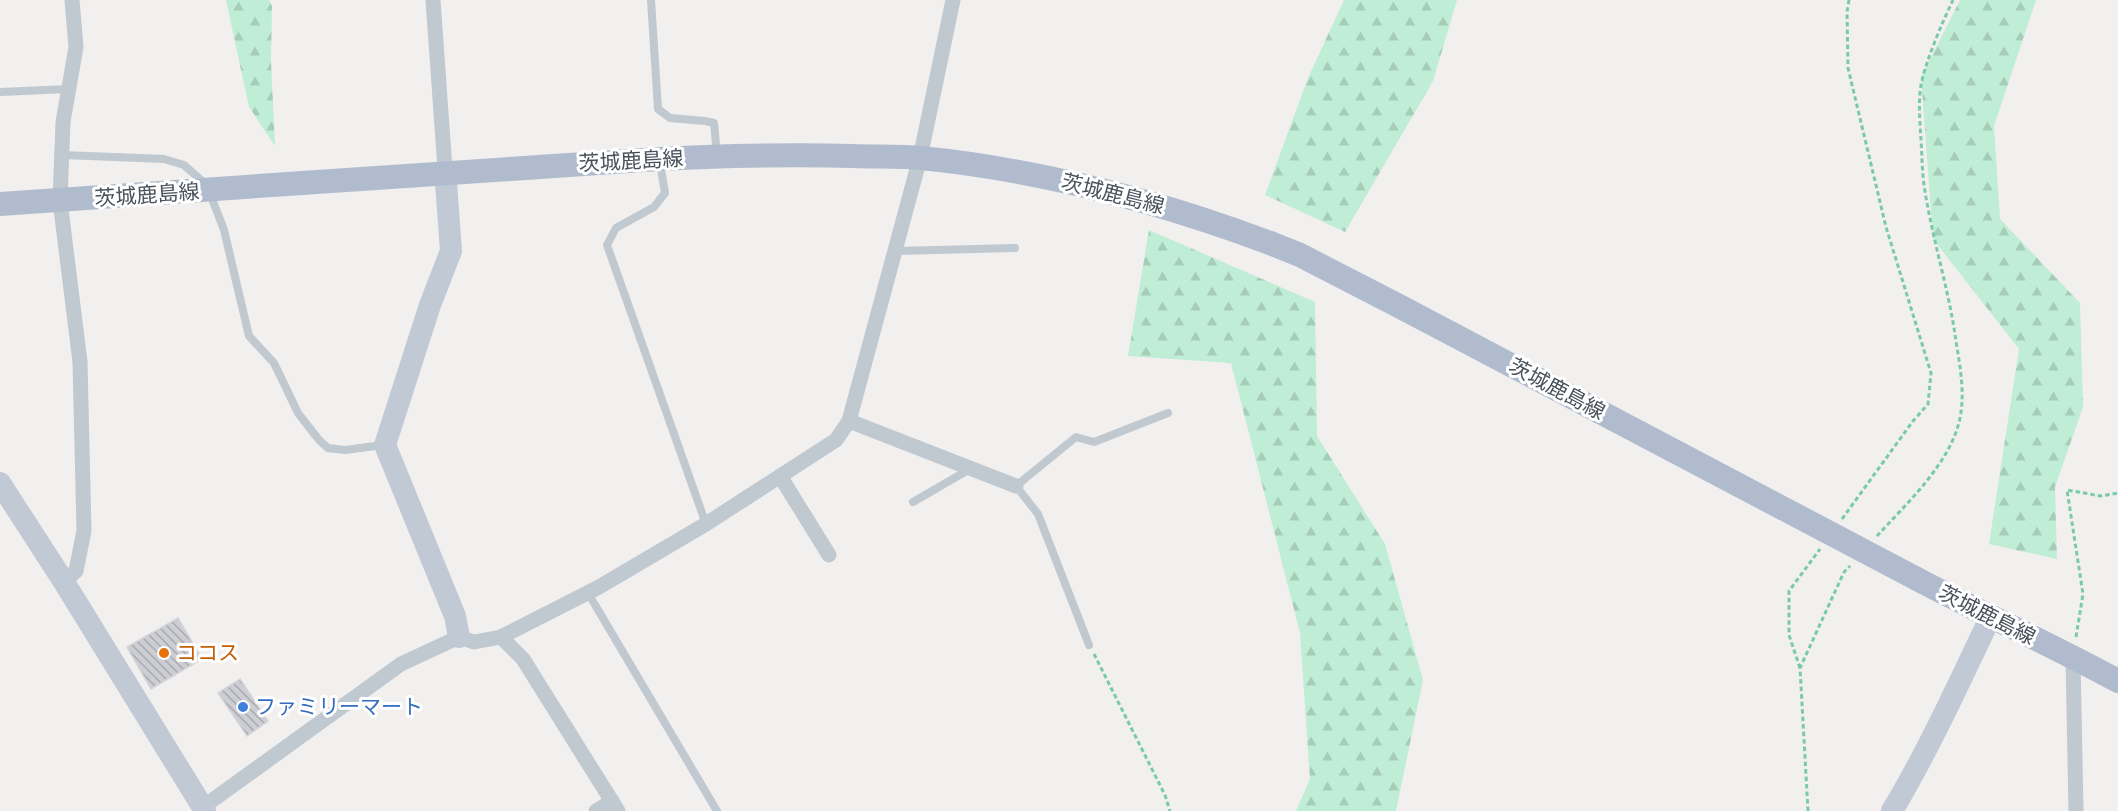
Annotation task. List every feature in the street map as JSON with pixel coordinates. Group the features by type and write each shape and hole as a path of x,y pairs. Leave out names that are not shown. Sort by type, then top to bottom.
{"main road":[{"name":"茨城鹿島線","path":"0,204 652,159 782,154 920,158 1030,174 1093,188 1215,222 1300,255 1990,618 2118,681"}],"street":[{"path":"64,582 76,571 84,531 80,362 60,201 63,122 76,48 72,0"},
{"path":"433,0 451,251 430,304 385,445 454,616 459,637"},
{"path":"0,483 204,809 401,664 459,637 474,642 501,637 588,593 706,524 836,440 849,421 920,158 953,0"},
{"path":"849,421 1016,486"},
{"path":"780,476 829,555"},
{"path":"1892,811 1957,688 1990,618"},
{"path":"501,637 523,660 615,806 596,811"},
{"path":"2073,657 2076,811"}],"lane":[{"path":"651,0 658,109 670,118 714,123 717,157"},
{"path":"0,92 69,89"},
{"path":"63,155 164,159 184,165 201,180 209,190 224,230 249,336 274,363 298,413 327,448 345,450 385,445"},
{"path":"652,159 665,193 654,207 616,228 607,245 706,524"},
{"path":"895,251 1014,248"},
{"path":"1089,645 1038,514 1016,486 1076,437 1094,442 1168,412"},
{"path":"913,502 971,468"},
{"path":"588,593 717,811"}],"path":[{"path":"1838,525 1913,421 1928,404 1931,373 1886,227 1848,68 1847,12 1849,0"},
{"path":"1874,540 1938,465 1953,439 1960,419 1960,367 1950,306 1924,185 1919,109 1921,85 1943,21 1953,0"},
{"path":"2073,657 2083,594 2067,490 2101,495 2118,493"},
{"path":"1808,811 1800,668 1790,635 1789,591 1824,544"},
{"path":"1800,668 1844,572 1852,564"},
{"path":"1089,645 1165,795 1170,811"}],"green space":[{"path":"226,0 269,0 272,6 271,61 275,146 249,107"},
{"path":"1344,0 1457,0 1433,81 1345,232 1265,195 1308,78"},
{"path":"1960,0 2036,0 1994,126 2000,219 2080,303 2083,407 2055,487 2057,559 1989,544 2019,349 1933,239 1921,77"},
{"path":"1149,230 1315,302 1317,436 1385,544 1423,680 1396,811 1296,811 1310,779 1300,633 1231,363 1128,356"}],"building":[{"name":"ココス","path":"178,618 202,659 151,689 127,647"},
{"name":"ファミリーマート","path":"240,679 268,721 247,736 218,693"}],"place":[{"name":"ココス","path":"164,653"},
{"name":"ファミリーマート","path":"243,707"}]}
